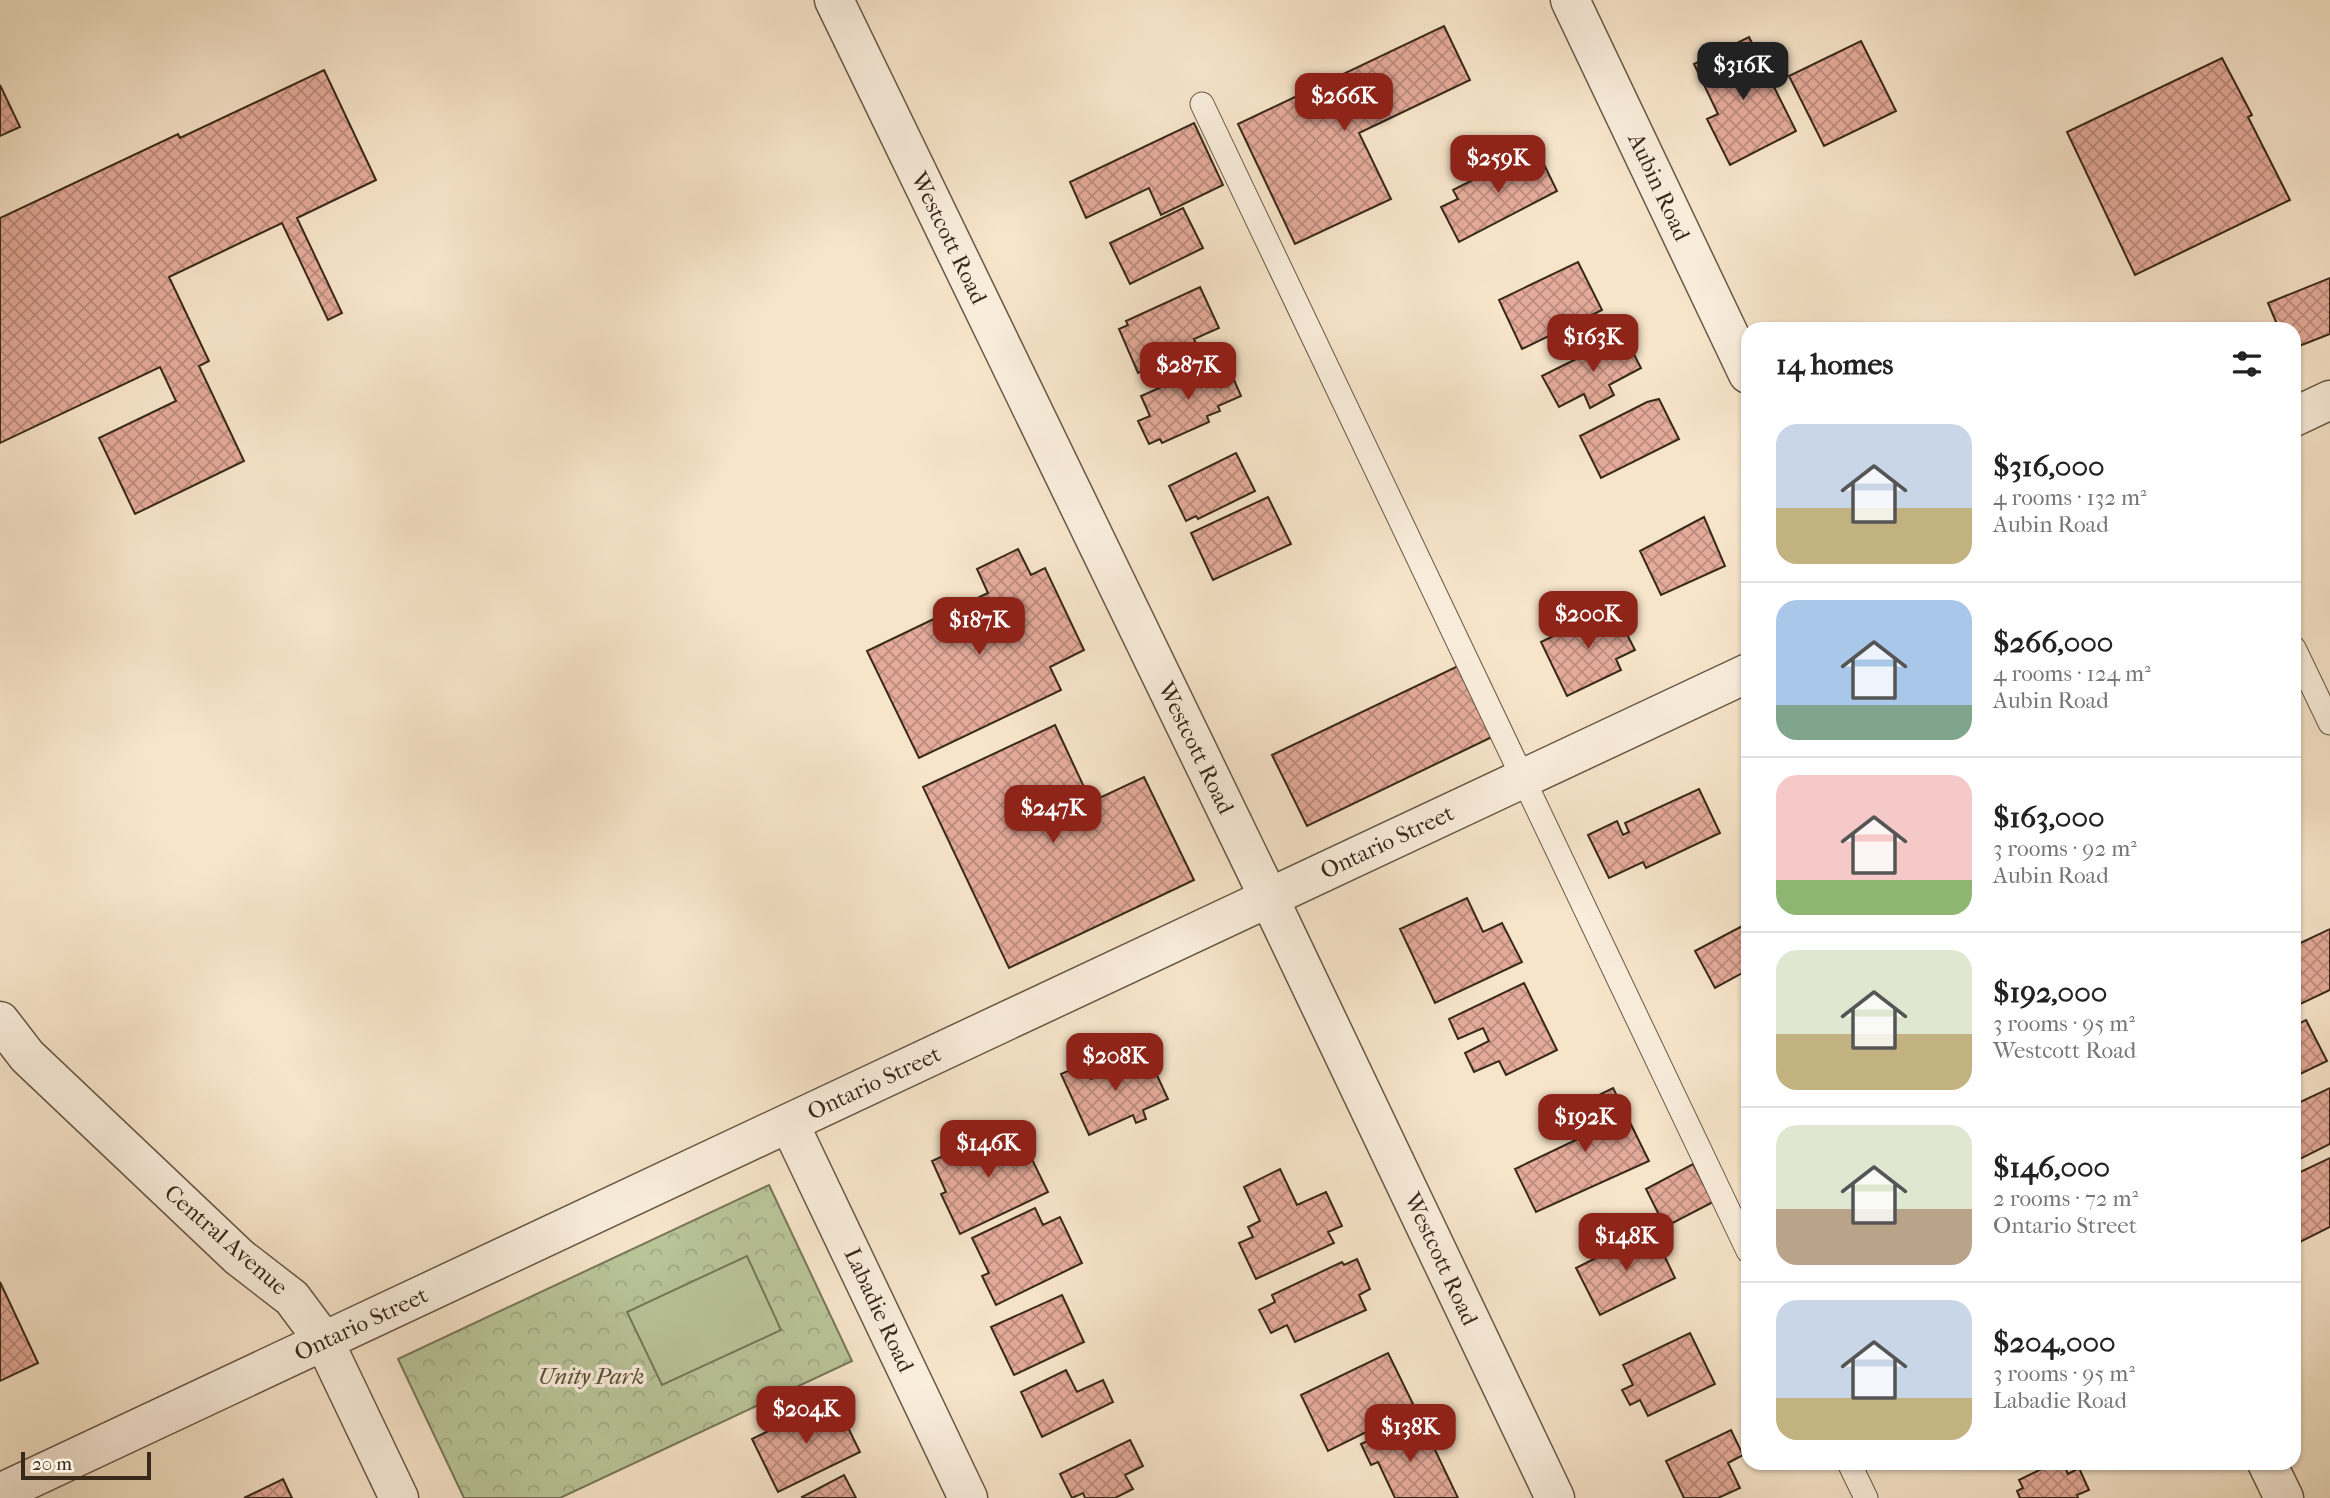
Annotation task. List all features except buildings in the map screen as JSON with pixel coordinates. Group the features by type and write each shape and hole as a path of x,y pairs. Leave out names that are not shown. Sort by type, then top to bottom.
{"street":[{"name":"Westcott Road","path":"834,0 1269,898 1555,1498"},
{"name":"Aubin Road","path":"1570,0 1741,359"},
{"path":"2301,414 2330,400"},
{"name":"Ontario Street","path":"0,1493 1741,676"},
{"name":"Central Avenue","path":"0,1021 27,1056 239,1257 292,1298 324,1341 399,1498"},
{"name":"Labadie Road","path":"789,1123 968,1498"},
{"path":"2270,1470 2284,1498"}],"lane":[{"path":"1202,104 1741,1236"},
{"path":"2301,663 2330,723"},
{"path":"1853,1470 1866,1498"}],"green space":[{"name":"Unity Park","path":"769,1185 852,1361 560,1498 464,1498 398,1359"},
{"path":"747,1256 781,1330 662,1385 627,1312"}]}
